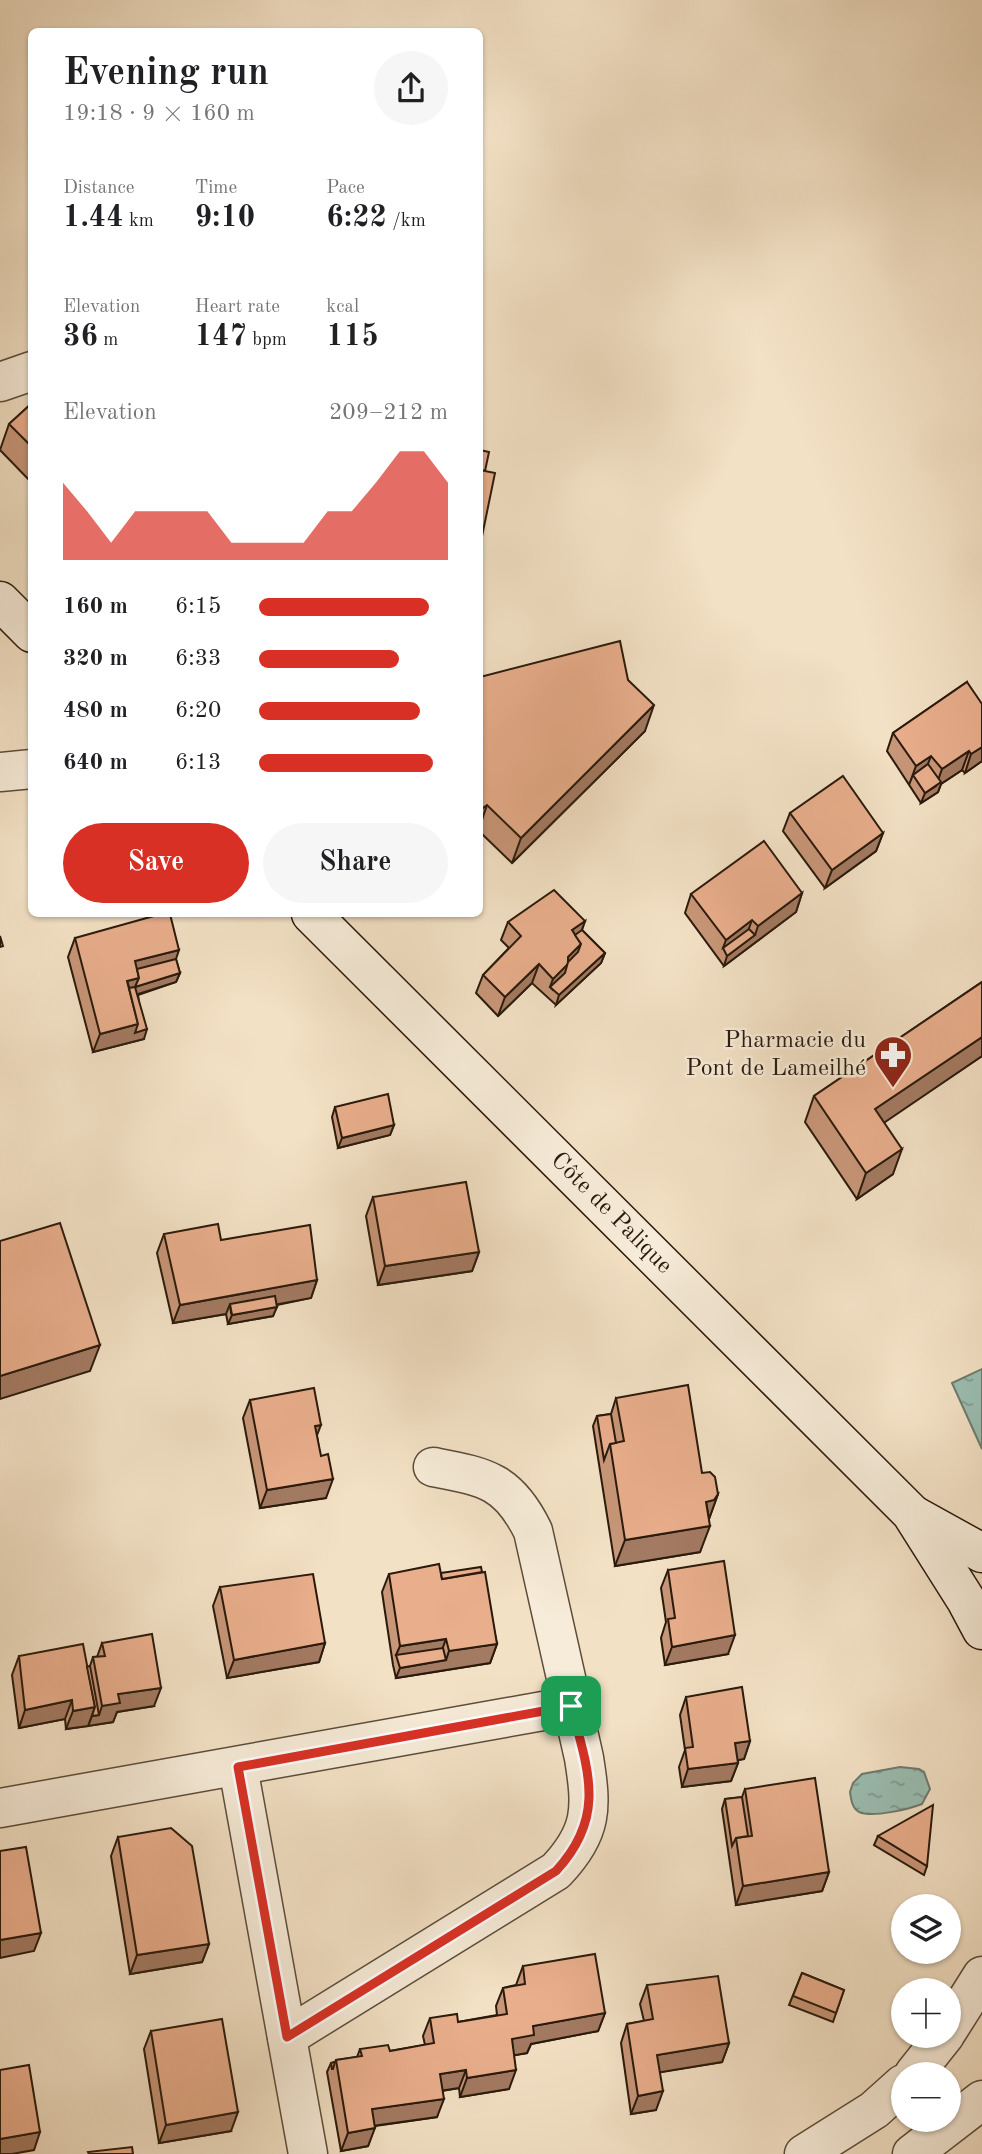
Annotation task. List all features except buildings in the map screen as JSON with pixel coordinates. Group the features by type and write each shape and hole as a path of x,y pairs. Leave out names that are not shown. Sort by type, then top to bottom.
{"street":[{"path":"0,382 28,372"},
{"path":"0,601 28,628"},
{"path":"0,772 28,769"},
{"name":"Côte de Palique","path":"314,917 911,1513 982,1630"},
{"path":"287,2037 556,1871 573,1853 589,1814 590,1796 584,1758 533,1531 522,1508 505,1490 470,1474 433,1467"},
{"name":"Côte de Palique","path":"911,1513 982,1553"},
{"path":"0,1808 571,1706"},
{"path":"238,1767 308,2154"},
{"path":"961,2009 982,1976"},
{"path":"924,2062 935,2048"},
{"path":"804,2154 874,2110 891,2095"},
{"path":"933,2147 982,2100"}],"water":[{"path":"982,1369 982,1449 952,1383"},
{"path":"900,1767 924,1772 930,1789 922,1804 882,1813 859,1812 852,1803 850,1792 853,1783 862,1774"}],"place":[{"name":"Pharmacie du Pont de Lameilhé","path":"893,1089"}],"route":[{"path":"571,1706 590,1796 589,1814 573,1853 556,1871 287,2037 238,1767 571,1706"}]}
